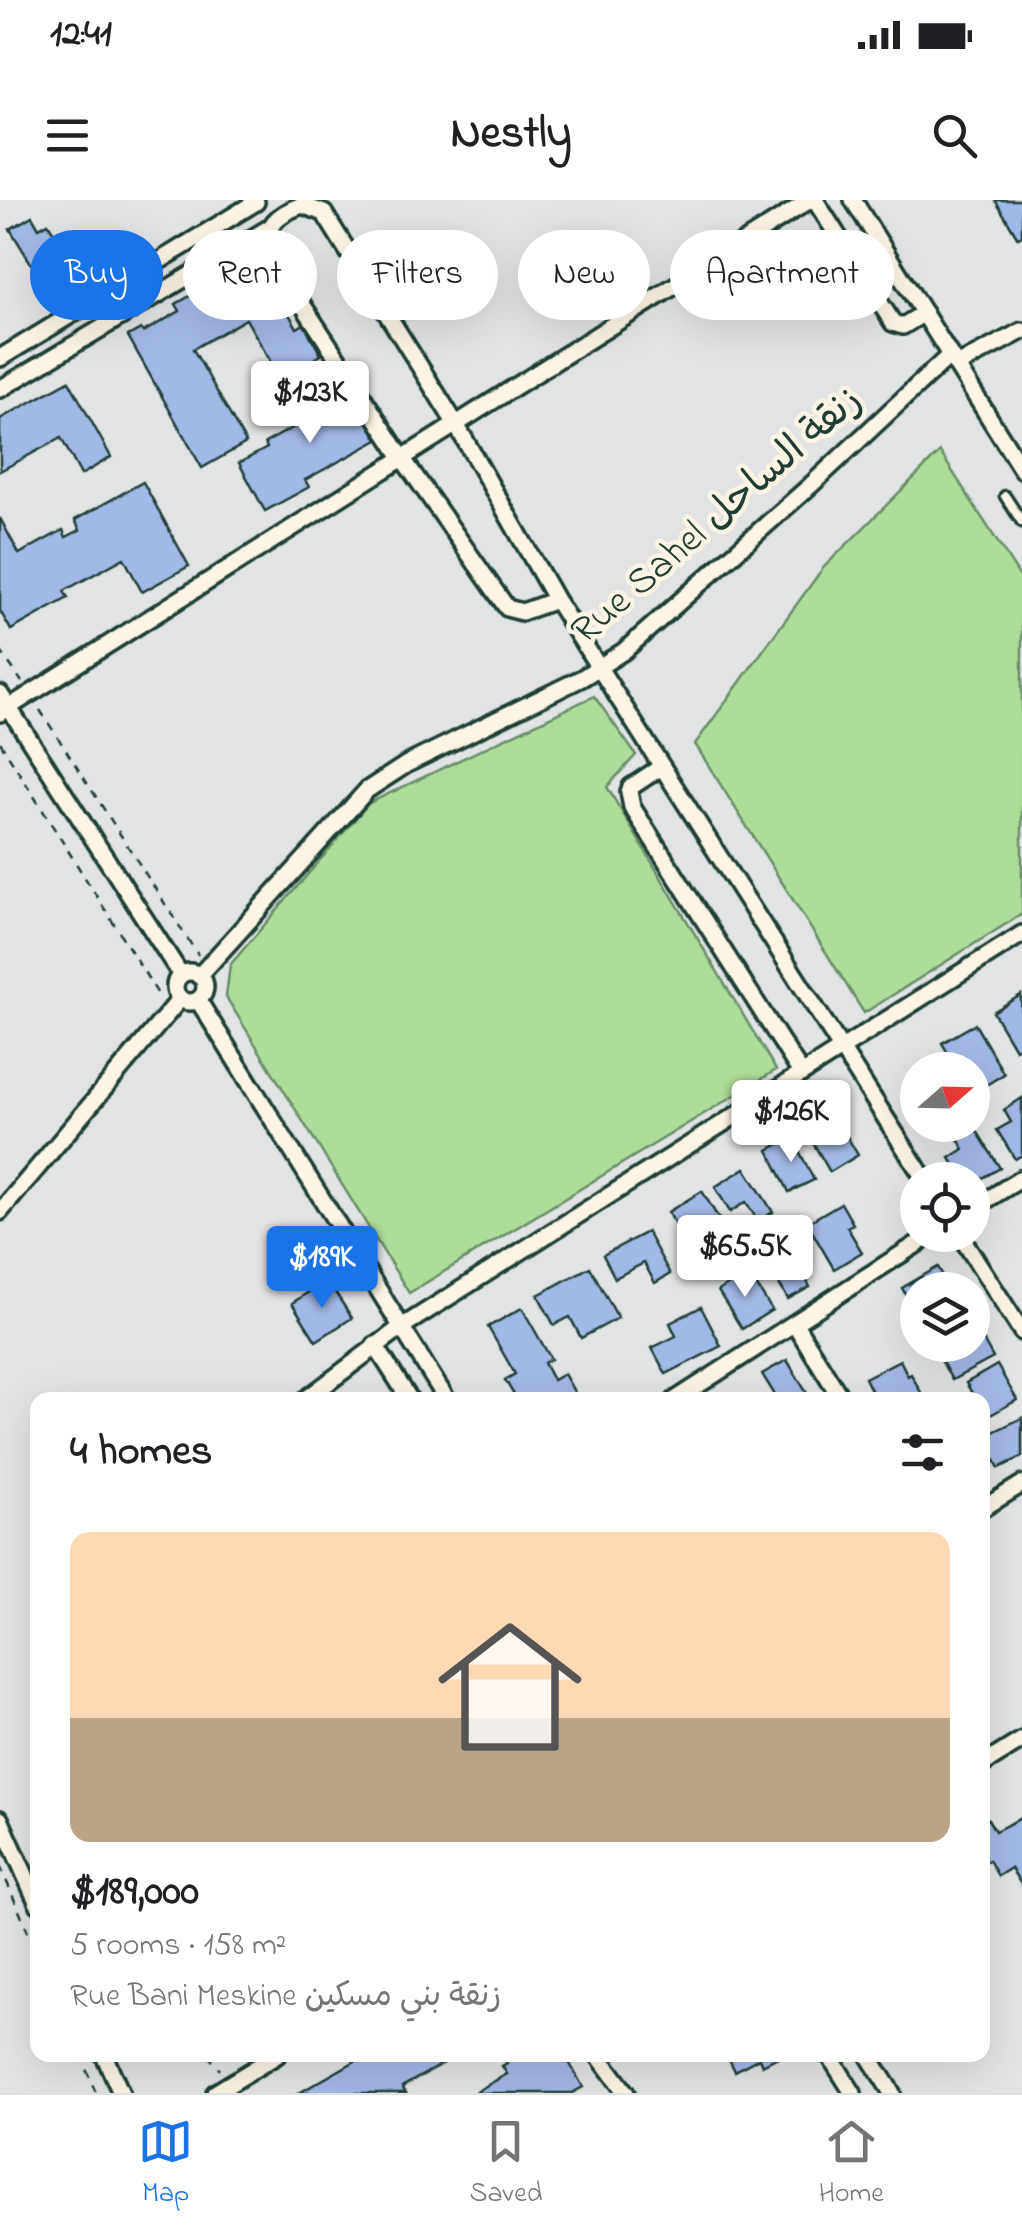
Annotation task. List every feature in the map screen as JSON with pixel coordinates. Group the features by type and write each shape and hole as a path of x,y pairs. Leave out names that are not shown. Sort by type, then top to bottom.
{"street":[{"path":"181,974 3,705 30,694 457,426 646,301 812,200 893,323 903,326 924,312"},
{"path":"853,200 1022,470"},
{"path":"0,358 256,202"},
{"path":"0,389 269,228 278,217 302,205 324,212 457,426 556,600 914,1162"},
{"path":"269,228 269,253 403,459 507,608 522,612 556,600"},
{"name":"Rue Sahel زنقة الساحل","path":"204,969 367,790 407,764 600,667 954,360 1022,331"},
{"path":"661,767 631,787 628,792 632,807 801,1073"},
{"path":"315,1392 400,1328 1022,934"},
{"path":"0,1212 175,1004 175,984 181,974 204,969 205,988 198,1000 175,1004"},
{"path":"198,1000 442,1392"},
{"path":"990,1198 1022,1178"},
{"path":"688,1392 905,1252"},
{"path":"971,1252 1022,1332"},
{"path":"795,1324 837,1392"},
{"path":"375,1345 405,1392"},
{"path":"990,1504 1022,1484"},
{"path":"990,1760 1022,1740"},
{"path":"0,1819 30,1886"},
{"path":"107,2062 121,2093"},
{"path":"215,2093 266,2062"},
{"path":"603,2062 626,2093"},
{"path":"833,2062 853,2093"},
{"path":"872,2062 892,2093"}],"lane":[{"path":"1005,496 1022,522"}],"path":[{"path":"0,650 204,969"},
{"path":"0,742 150,984 175,1004"},
{"path":"0,1866 30,1936"},
{"path":"83,2062 96,2093"}],"green space":[{"path":"940,452 1022,580 1022,914 864,1013 695,744 823,568"},
{"path":"594,696 636,755 607,787 776,1070 409,1293 226,997 230,965 369,803"}],"building":[{"path":"995,200 1022,200 1022,236 1018,238"},
{"path":"32,216 39,228 48,223 53,230 30,230 30,262 10,229"},
{"path":"183,300 183,320 244,320 193,349 246,443 202,468 128,336 180,311 176,304"},
{"path":"247,320 292,320 297,328 304,324 321,355 280,378"},
{"path":"343,376 378,440 305,480 309,487 265,511 239,463 308,419 303,408 327,395 323,387"},
{"path":"69,381 111,457 81,475 61,438 0,471 0,419"},
{"path":"143,482 189,566 142,592 124,558 64,591 68,598 11,630 0,611 0,518 19,554 63,530 66,537 80,530 75,520"},
{"path":"1021,995 1022,1045 1015,1049 993,1012"},
{"path":"975,1024 1004,1074 990,1083 990,1052 947,1052 942,1043"},
{"path":"1022,1098 1022,1155 1015,1159 997,1130 1011,1122 1004,1110"},
{"path":"830,1108 858,1155 830,1172 802,1124"},
{"path":"792,1137 814,1180 789,1192 768,1150"},
{"path":"960,1142 984,1142 1000,1168 990,1174 990,1162 952,1162 950,1158 964,1149"},
{"path":"745,1168 773,1212 758,1221 746,1202 730,1212 715,1187"},
{"path":"702,1191 725,1229 690,1249 668,1212"},
{"path":"841,1203 853,1224 847,1227 862,1252 834,1269 807,1223"},
{"path":"647,1232 670,1274 655,1283 644,1263 615,1278 603,1255"},
{"path":"786,1233 811,1276 806,1279 810,1287 788,1299 775,1277 782,1274 766,1244"},
{"path":"590,1267 618,1318 581,1338 570,1317 554,1325 538,1295"},
{"path":"748,1272 772,1310 742,1329 718,1291"},
{"path":"327,1280 352,1318 316,1341 292,1303"},
{"path":"701,1307 721,1346 666,1374 652,1348 676,1336 670,1323"},
{"path":"522,1308 551,1359 544,1363 553,1380 564,1374 574,1392 512,1392 505,1380 515,1374 488,1327"},
{"path":"787,1360 806,1392 773,1392 762,1374"},
{"path":"900,1360 921,1392 872,1392 865,1378"},
{"path":"942,1362 986,1362 952,1380"},
{"path":"997,1365 1017,1400 990,1415 990,1392 971,1392 966,1383"},
{"path":"1022,1418 1022,1457 999,1468 990,1451 990,1434"},
{"path":"1022,1819 1022,1886 1011,1868 998,1876 990,1862 990,1822 995,1831"},
{"path":"354,2062 446,2062 402,2087 406,2093 299,2093"},
{"path":"569,2062 583,2087 572,2093 477,2091 507,2074 502,2066"},
{"path":"730,2062 752,2062 735,2071"}]}
